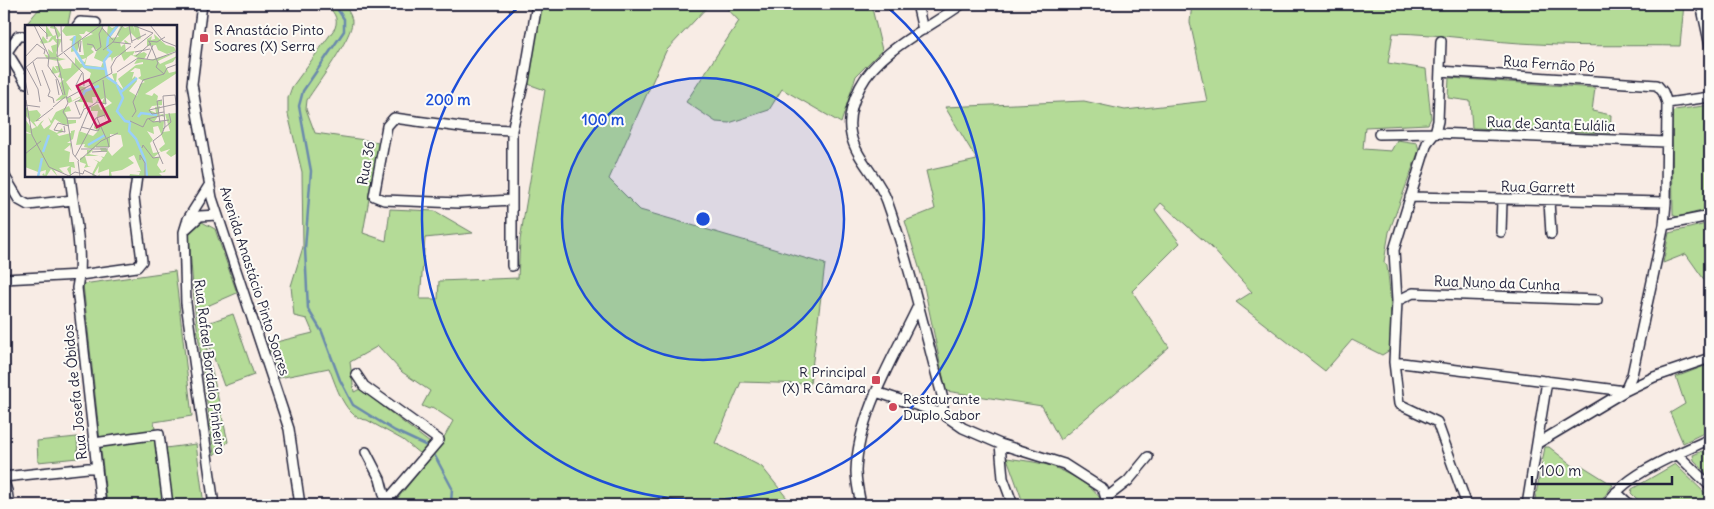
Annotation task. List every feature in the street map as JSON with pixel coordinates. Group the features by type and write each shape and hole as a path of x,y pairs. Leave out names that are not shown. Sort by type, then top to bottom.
{"street":[{"name":"Avenida Anastácio Pinto Soares","path":"202,4 192,84 213,202 289,429 300,505"},
{"path":"512,266 512,130 524,81 537,4"},
{"path":"917,4 923,30"},
{"path":"943,414 943,399 901,242 886,198 854,143 850,125 856,96 868,74 878,62 962,4"},
{"path":"1701,4 1710,46"},
{"path":"77,25 80,22 96,23"},
{"path":"22,36 5,50 25,81"},
{"path":"1441,41 1438,121 1435,133 1427,142 1394,250 1398,301 1394,362 1399,404 1437,422 1468,505"},
{"name":"Rua Fernão Pó","path":"1440,71 1656,85 1663,92 1667,103"},
{"path":"1625,391 1632,375 1664,226 1667,103 1710,97"},
{"name":"Rua 36","path":"512,130 468,128 394,118 387,126 374,196 384,200 460,203 512,200"},
{"name":"Rua de Santa Eulália","path":"1380,134 1435,133 1666,142"},
{"path":"4,175 19,200 28,205 73,200"},
{"name":"Rua Josefa de Óbidos","path":"70,178 80,275 77,288 101,505"},
{"path":"4,279 80,275 137,267 142,261 134,198 136,178"},
{"name":"Rua Rafael Bordalo Pinheiro","path":"210,184 188,219 184,232 186,303 213,498 212,505"},
{"name":"Rua Garrett","path":"1410,197 1666,202"},
{"path":"1501,232 1502,200"},
{"path":"1549,201 1551,234"},
{"path":"196,206 203,202 213,202 207,214"},
{"path":"184,232 195,219 207,214 217,216"},
{"path":"1664,226 1710,216"},
{"name":"Rua Nuno da Cunha","path":"1398,301 1413,293 1597,300"},
{"path":"861,505 856,472 865,425 876,392 918,306"},
{"path":"1538,443 1625,391 1654,377 1710,358"},
{"path":"1394,362 1625,391"},
{"path":"356,374 370,390 439,440 386,503"},
{"path":"1528,505 1547,381"},
{"path":"876,392 943,414 963,428 1000,444 1064,464 1103,489 1107,501 1128,481 1148,457"},
{"path":"94,442 159,434 168,505"},
{"path":"1607,505 1616,492 1630,480 1710,439"},
{"path":"1000,444 1003,478 1013,505"},
{"path":"366,452 380,479 386,503"},
{"path":"1678,455 1710,486"},
{"path":"4,478 97,467"},
{"path":"4,482 8,490 9,505"},
{"path":"1616,492 1630,505"}],"green space":[{"path":"43,4 72,4 68,24 26,25"},
{"path":"326,4 343,4 351,16 351,28 334,61 307,100 306,109 315,133 379,142 363,233 386,241 390,209 435,211 473,233 425,238 420,299 438,299 439,281 518,278 520,240 545,90 528,84 540,4 710,4 666,51 609,179 640,210 825,264 810,384 741,382 715,443 762,467 791,503 814,505 392,505 437,450 453,421 432,407 429,409 422,406 430,391 402,372 378,346 350,362 354,392 360,389 430,443 420,454 403,440 353,414 342,400 329,368 279,378 268,344 313,333 307,319 294,316 291,286 303,247 302,172 288,114 288,98 292,87 335,28 336,18"},
{"path":"723,4 871,4 882,50 856,76 841,123 782,89 769,110 729,123 716,122 686,102 739,21"},
{"path":"1192,4 1684,4 1680,46 1556,45 1393,33 1388,63 1426,69 1431,118 1428,124 1365,127 1363,149 1391,151 1397,140 1417,143 1419,150 1389,232 1384,262 1387,266 1390,298 1390,350 1382,355 1352,340 1325,371 1236,302 1252,292 1211,247 1161,203 1155,210 1180,243 1132,291 1169,347 1060,440 1042,406 946,391 922,277 905,221 935,209 926,171 977,160 945,107 1084,101 1125,110 1207,101 1190,22"},
{"path":"1449,78 1595,88 1592,111 1611,115 1610,133 1472,128 1470,101 1448,98"},
{"path":"1710,105 1710,209 1677,217 1673,215 1672,113 1675,110"},
{"path":"202,222 215,229 237,293 198,310 228,442 214,455 195,311 189,237 192,227"},
{"path":"1710,223 1710,288 1686,254 1663,263 1669,233"},
{"path":"175,271 192,416 154,422 158,449 196,444 204,505 107,505 83,284"},
{"path":"233,314 254,375 224,386 202,325"},
{"path":"1710,364 1710,430 1683,443 1670,413 1685,404 1676,377"},
{"path":"77,437 78,458 38,462 37,441"},
{"path":"1545,447 1549,447 1577,469 1581,465 1613,485 1598,505 1534,505"},
{"path":"1710,448 1710,477 1694,460 1693,455"},
{"path":"1007,458 1030,461 1059,469 1087,485 1100,498 1103,505 1024,505"},
{"path":"1675,464 1710,498 1710,505 1643,505 1631,493 1632,489"}],"waterway":[{"path":"334,4 344,19 344,31 303,91 299,106 311,171 305,249 308,309 322,332 340,380 353,405 395,431 427,446"},
{"path":"435,456 452,488 451,505"}],"place":[{"name":"R Anastácio Pinto Soares (X) Serra","path":"204,38"},
{"name":"R Principal (X) R Câmara","path":"876,380"},
{"name":"Restaurante Duplo Sabor","path":"893,407"}]}
